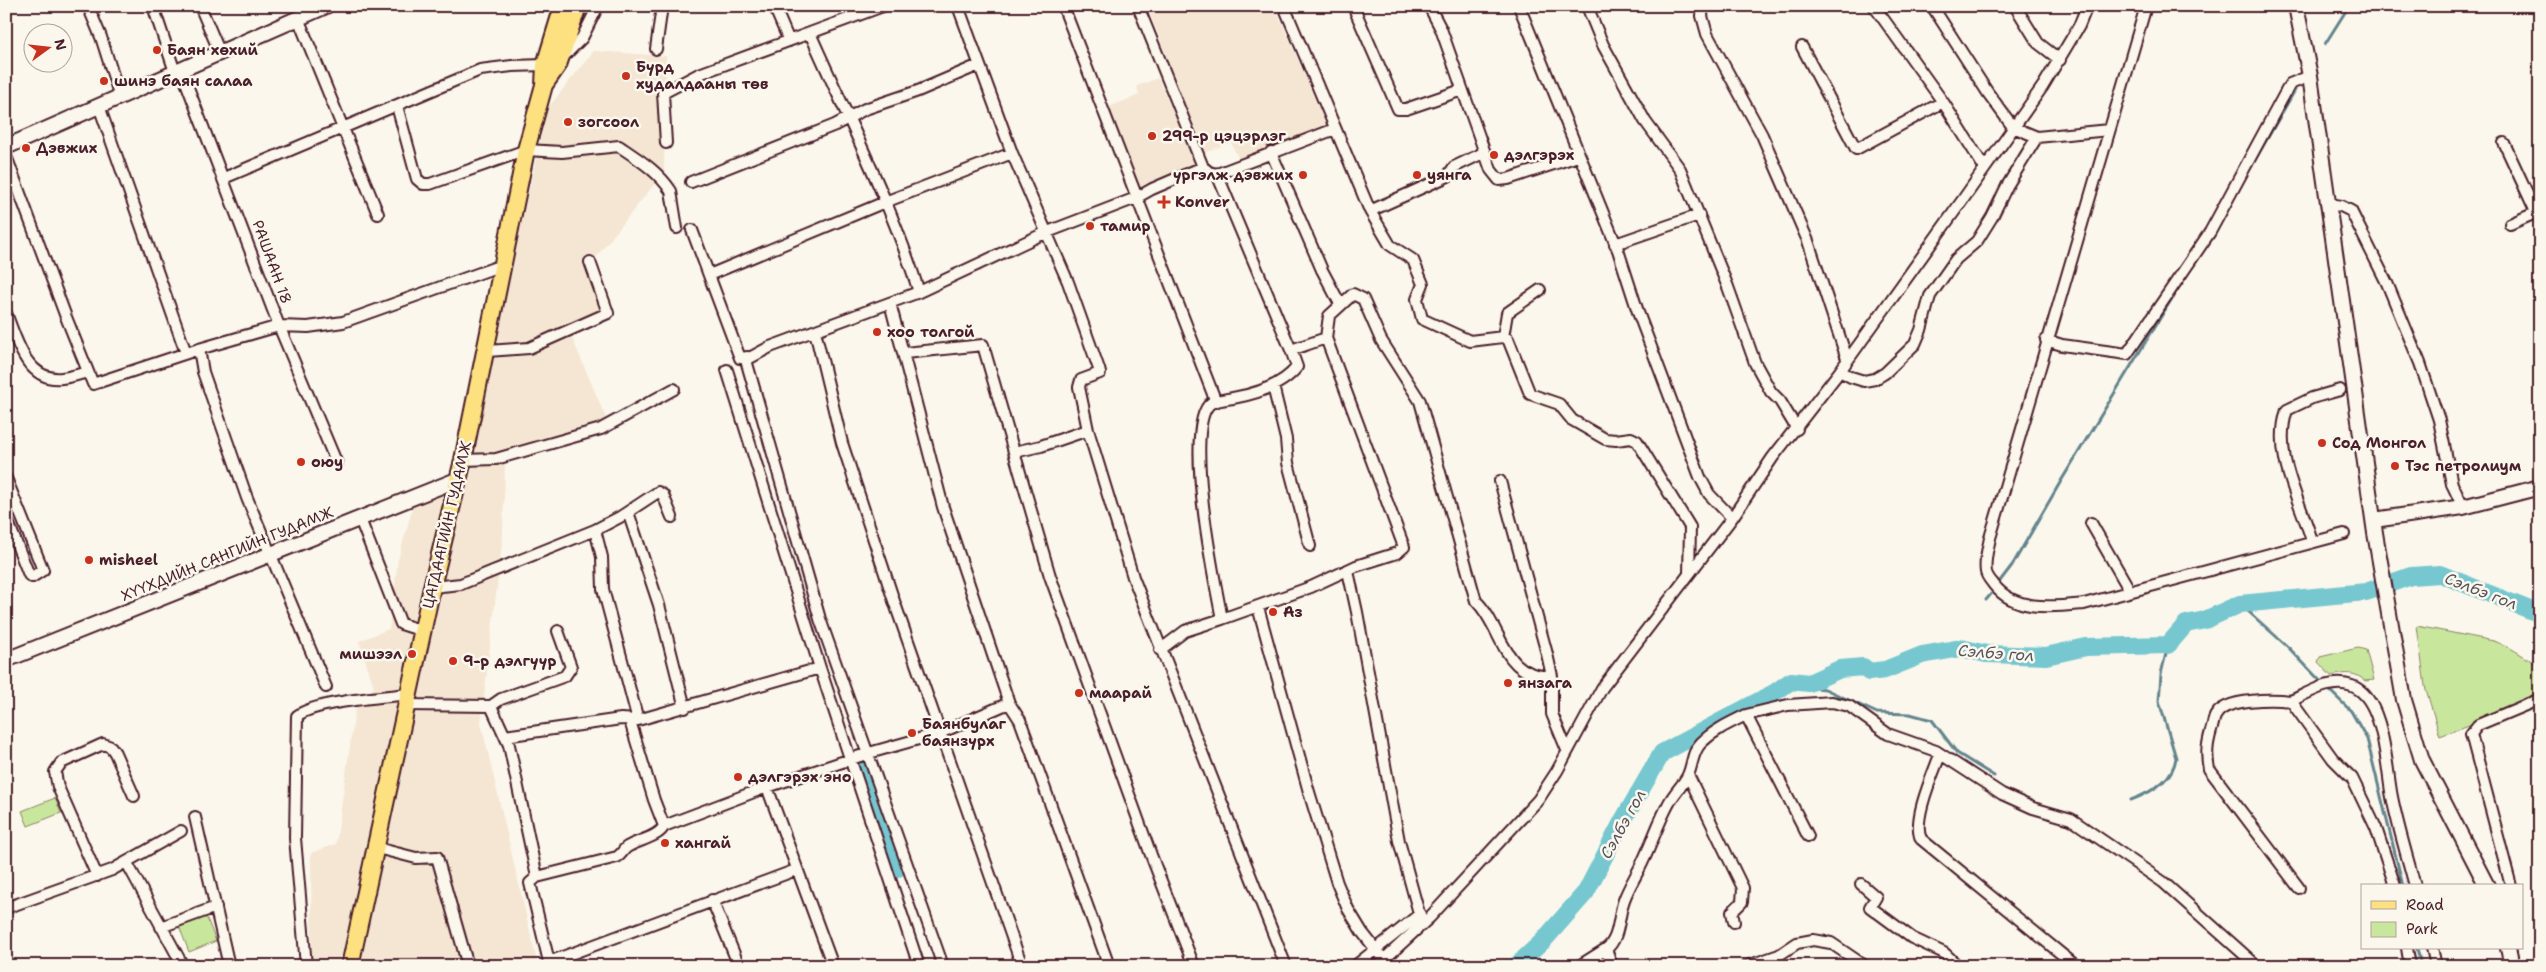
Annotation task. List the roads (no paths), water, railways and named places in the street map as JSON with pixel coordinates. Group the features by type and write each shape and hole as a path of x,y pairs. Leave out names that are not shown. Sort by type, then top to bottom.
{"main road":[{"path":"6,147 326,6"},
{"name":"ЦАГДААГИЙН ГУДАМЖ","path":"552,64 563,6"},
{"name":"ЦАГДААГИЙН ГУДАМЖ","path":"350,966 422,631 459,479 487,351 502,265 526,150 544,85 578,6"},
{"path":"2296,6 2310,76 2374,527 2392,641 2404,700 2422,760 2486,884"},
{"name":"ХҮҮХДИЙН САНГИЙН ГУДАМЖ","path":"7,656 270,555 459,479"},
{"path":"2374,527 2540,487"},
{"path":"2508,950 2512,966"}],"street":[{"path":"88,6 101,37 120,97"},
{"name":"РАШААН 18","path":"153,6 178,71 224,178 279,326 337,464"},
{"path":"200,6 220,52"},
{"path":"224,178 345,129 480,70 552,64 582,38 598,6"},
{"path":"656,48 662,6"},
{"path":"774,6 789,41"},
{"path":"666,143 663,92 699,74 882,6"},
{"path":"958,6 1012,153 1045,233 1068,282 1100,373 1078,382 1088,430 1128,560 1160,650 1286,966"},
{"path":"1062,6 1216,402"},
{"path":"1138,6 1203,167 1209,172 1218,174 1271,152 1335,129"},
{"path":"1284,6 1370,211 1390,245 1413,260 1423,284 1416,299 1422,319 1470,341 1503,337 1508,339 1530,394 1559,404 1572,420 1605,439 1631,438 1638,441 1690,527 1689,574"},
{"path":"1353,6 1398,109 1406,109 1462,90"},
{"path":"1429,6 1441,29 1493,174 1502,180 1578,156"},
{"path":"1519,6 1615,244 1700,477 1710,494 1732,518"},
{"path":"1587,6 1603,44 1645,121 1680,169 1728,287 1755,363 1769,390 1780,401 1797,429"},
{"path":"1703,6 1702,16 1707,34 1762,135 1808,241 1847,359"},
{"path":"1874,6 1943,102 1984,168"},
{"path":"1932,6 1988,93 2013,127 2037,137 2109,130"},
{"path":"2015,6 2038,43 2060,60"},
{"path":"1258,607 1309,792 1337,883 1348,909 1375,949 1380,963 1422,924 1528,813 1548,786 1602,688 1732,518 1773,457 1797,429 1840,371 2060,60 2087,6"},
{"path":"2146,6 2046,340 1990,538 1985,561 1987,574 1997,588 2012,600 2056,607 2084,604 2344,534"},
{"path":"298,18 345,129 378,214"},
{"path":"810,33 861,143 905,246 919,292"},
{"path":"1802,47 1856,149 1943,102"},
{"path":"691,182 979,65"},
{"path":"2046,340 2062,345 2127,354 2210,232 2290,84 2310,76"},
{"path":"99,106 186,354"},
{"path":"397,106 417,179 423,184 430,184 526,150 562,152 619,146 661,177 671,191 677,228"},
{"path":"1840,371 1864,381 1875,379 1885,373 1914,344 1921,330 1930,296 1956,259 1977,241 1992,217 2000,198 2037,137"},
{"path":"2504,143 2538,212 2510,224"},
{"path":"1271,152 1322,270 1340,304"},
{"path":"1370,211 1448,176 1454,167 1485,152"},
{"path":"709,275 885,202 1012,153"},
{"path":"6,156 93,384 199,349 279,326 308,327 343,322 502,265"},
{"path":"692,230 740,358 748,357 919,292 1045,233 1136,198 1203,167"},
{"path":"1218,174 1292,350 1297,367 1273,386 1212,403 1202,416 1200,464 1207,535 1222,619"},
{"path":"2329,204 2342,206 2351,211 2387,283 2420,363 2439,420 2452,484 2463,507"},
{"path":"1615,244 1699,215"},
{"path":"487,351 529,348 608,313 590,262"},
{"path":"1503,337 1507,313 1540,290"},
{"path":"1160,650 1185,631 1258,607 1398,553 1404,547 1326,338 1329,316 1353,294 1363,299 1380,340 1420,401 1476,601 1491,618 1505,651 1515,663 1539,677 1552,676"},
{"path":"890,303 905,353 918,418 943,508 1009,703 1020,720 1109,966"},
{"path":"6,313 24,359 40,372 60,378 88,372"},
{"path":"815,331 842,443 940,733 1022,966"},
{"path":"1292,350 1326,338"},
{"path":"905,353 983,345 1050,576 1151,855 1194,966"},
{"path":"199,349 203,372 225,438 270,555 326,687"},
{"path":"748,357 746,364 820,620 852,713 869,752 943,966"},
{"path":"727,370 820,668 919,966"},
{"path":"1273,386 1286,439 1288,464 1310,546"},
{"path":"463,460 496,459 601,429 674,389"},
{"path":"2312,542 2284,458 2283,421 2287,410 2312,398 2340,390"},
{"path":"743,420 761,413"},
{"path":"1014,452 1041,446 1088,430"},
{"path":"6,478 43,570 42,572 32,577 29,575 7,521"},
{"path":"1500,481 1552,676 1552,714 1567,750"},
{"path":"432,587 461,584 595,530 628,512 655,493 661,492 672,518"},
{"path":"628,512 659,605 685,708"},
{"path":"360,519 401,624 422,631"},
{"path":"2091,523 2130,591"},
{"path":"595,530 602,557 603,589 654,800 664,826"},
{"path":"1348,571 1399,841 1422,924"},
{"path":"306,966 295,838 297,716 302,711 330,705 408,699 491,706 501,699 565,676 571,667 558,631"},
{"path":"505,736 620,719 634,720 685,708 820,668"},
{"path":"2299,888 2209,769 2205,751 2216,716 2223,708 2243,702 2291,701 2335,683 2350,685 2359,690 2377,720 2384,746 2392,798 2414,884"},
{"path":"2510,884 2471,734 2478,725 2540,699"},
{"path":"2291,701 2333,759 2352,778 2376,828 2394,884"},
{"path":"1579,966 1612,944 1628,888 1644,860 1662,815 1674,793 1688,775 1694,753 1700,744 1714,732 1746,715 1788,705 1832,702 1849,706 1888,734 1927,747 2002,794 2033,808 2071,819 2163,882 2257,966"},
{"path":"796,870 712,900 550,964 530,883 537,877 622,854 626,847 658,833 664,826 766,787 869,752 940,733 1009,703"},
{"path":"491,706 509,745 537,877"},
{"path":"1746,715 1808,836"},
{"path":"97,876 58,787 55,772 61,763 103,744 111,747 115,753 134,796"},
{"path":"1940,755 1922,809 1918,828 1921,839 2076,966"},
{"path":"1688,775 1743,888 1742,902 1732,912 1734,922"},
{"path":"766,787 833,966"},
{"path":"195,817 229,966"},
{"path":"6,908 97,876 127,863 182,831"},
{"path":"376,848 416,858 437,857 468,966"},
{"path":"127,863 184,966"},
{"path":"1861,884 1876,897 1870,907 1912,938 1944,953 1958,966"},
{"path":"712,900 740,966"},
{"path":"161,926 216,907"},
{"path":"1355,966 1420,914"},
{"path":"1747,966 1779,955 1797,943 1814,940 1831,943 1866,966"},
{"path":"1606,949 1612,966"},
{"path":"2406,950 2410,966"},
{"path":"2432,950 2436,966"},
{"path":"1779,955 1785,966"}],"waterway":[{"path":"2325,44 2349,6"},
{"path":"2243,181 2295,90"},
{"path":"2000,581 2013,564 2182,282"},
{"name":"Сэлбэ гол","path":"1516,966 1543,941 1586,892 1622,822 1662,753 1774,693 1791,681 1809,683 1840,669 1863,667 1869,672 1885,670 1922,655 1961,648 1986,654 2046,656 2086,647 2168,645 2186,624 2205,620 2240,604 2366,592 2411,576 2440,574 2540,614"},
{"path":"1986,600 1991,594"},
{"path":"2240,604 2289,648 2323,684"},
{"name":"Сэлбэ гол","path":"2131,800 2146,794 2160,785 2170,773 2176,758 2159,701 2161,674 2168,645"},
{"name":"Сэлбэ гол","path":"1774,693 1797,686 1825,689 1877,713 1910,714 1932,720 1957,753 1994,776"},
{"path":"2327,688 2351,711 2367,739 2403,884"},
{"path":"863,763 898,868"},
{"path":"2417,950 2421,966"}],"place":[{"name":"Баян хөхий","path":"157,50"},
{"name":"Бүрд худалдааны төв","path":"626,76"},
{"name":"шинэ баян салаа","path":"104,81"},
{"name":"зогсоол","path":"568,122"},
{"name":"299-р цэцэрлэг","path":"1152,136"},
{"name":"Дэвжих","path":"26,148"},
{"name":"дэлгэрэх","path":"1494,155"},
{"name":"үргэлж дэвжих","path":"1303,175"},
{"name":"уянга","path":"1417,175"},
{"name":"Konver","path":"1164,202"},
{"name":"тамир","path":"1090,226"},
{"name":"хоо толгой","path":"877,332"},
{"name":"Сод Монгол","path":"2322,443"},
{"name":"оюу","path":"301,462"},
{"name":"Тэс петролиум","path":"2395,466"},
{"name":"misheel","path":"89,560"},
{"name":"Аз","path":"1273,612"},
{"name":"мишээл","path":"412,654"},
{"name":"9-р дэлгүүр","path":"453,661"},
{"name":"янзага","path":"1508,683"},
{"name":"маарай","path":"1079,693"},
{"name":"Баянбулаг баянзүрх","path":"912,733"},
{"name":"дэлгэрэх эно","path":"738,777"},
{"name":"хангай","path":"665,843"}]}
